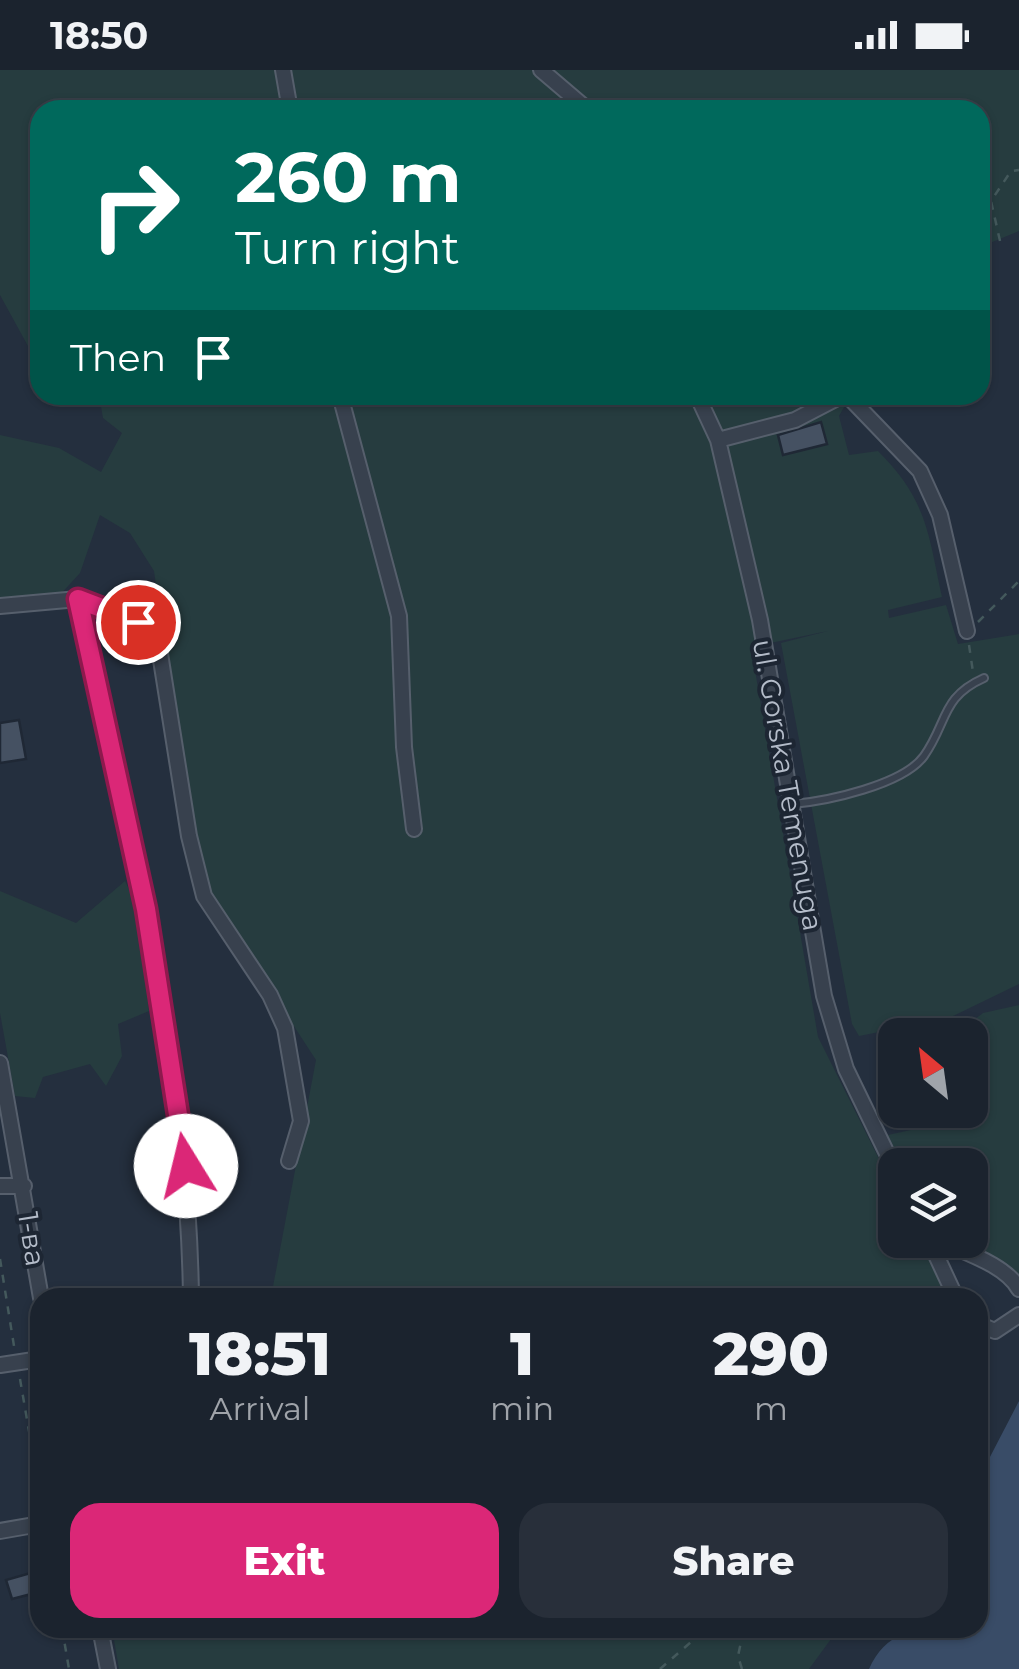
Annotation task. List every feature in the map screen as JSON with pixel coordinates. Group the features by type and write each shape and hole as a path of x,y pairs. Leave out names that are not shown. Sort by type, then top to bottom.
{"street":[{"path":"283,70 288,100"},
{"path":"541,70 576,100"},
{"path":"343,405 399,616 404,747 414,830"},
{"name":"ul. Gorska Temenuga","path":"702,405 718,440 760,620 824,996 846,1070 884,1148"},
{"path":"718,440 795,420 825,405"},
{"path":"855,405 920,471 940,515 967,631"},
{"path":"0,606 78,599 138,622 158,642 190,836 204,896 270,995 285,1028 300,1121 289,1161"},
{"path":"78,599 150,927 186,1166 191,1288"},
{"name":"1-ва","path":"0,1062 39,1288"},
{"path":"0,1186 24,1186"},
{"path":"937,1258 951,1288"},
{"path":"976,1258 1014,1280 1019,1288"},
{"path":"988,1328 995,1330 1019,1316"},
{"path":"0,1365 30,1360"},
{"path":"0,1531 30,1526"},
{"path":"102,1638 108,1669"}],"lane":[{"path":"792,804 893,780 923,758 959,689 984,678"}],"path":[{"path":"1000,240 991,201 1011,172 1019,170"},
{"path":"992,611 1019,581"},
{"path":"967,631 974,682"},
{"path":"64,1638 69,1669"},
{"path":"660,1669 696,1638"},
{"path":"742,1638 738,1656 742,1669"}],"green space":[{"path":"0,70 1019,70 1019,231 990,243 990,100 30,100 30,350 0,295"},
{"path":"101,405 845,405 839,416 849,455 878,451 916,502 942,597 888,610 889,618 946,605 958,644 1019,634 1019,984 949,1018 878,1018 878,1032 859,1036 852,1024 781,643 828,631 751,647 818,1037 878,1157 878,1258 929,1258 944,1288 273,1288 316,1060 207,893 183,773 154,571 130,533 100,515 80,573 58,597 0,602 0,435 59,448 101,472 122,433 103,418"},
{"path":"125,881 139,909 149,1011 118,1024 122,1056 106,1086 90,1064 43,1077 35,1098 15,1096 0,1013 0,891 76,923"},
{"path":"1019,1005 1019,1274 988,1257 988,1148 894,1148 888,1135 920,1128 988,1128 988,1018 976,1018"},
{"path":"114,1638 835,1638 809,1669 119,1669"}],"water":[{"path":"1019,1401 1019,1669 869,1669 878,1653 896,1638 988,1638 988,1461"}],"building":[{"path":"821,422 827,444 783,455 778,435"},
{"path":"19,720 26,759 0,763 0,723"},
{"path":"30,1573 30,1594 12,1599 6,1580"}],"route":[{"path":"138,622 78,599 146,909 186,1166"}]}
